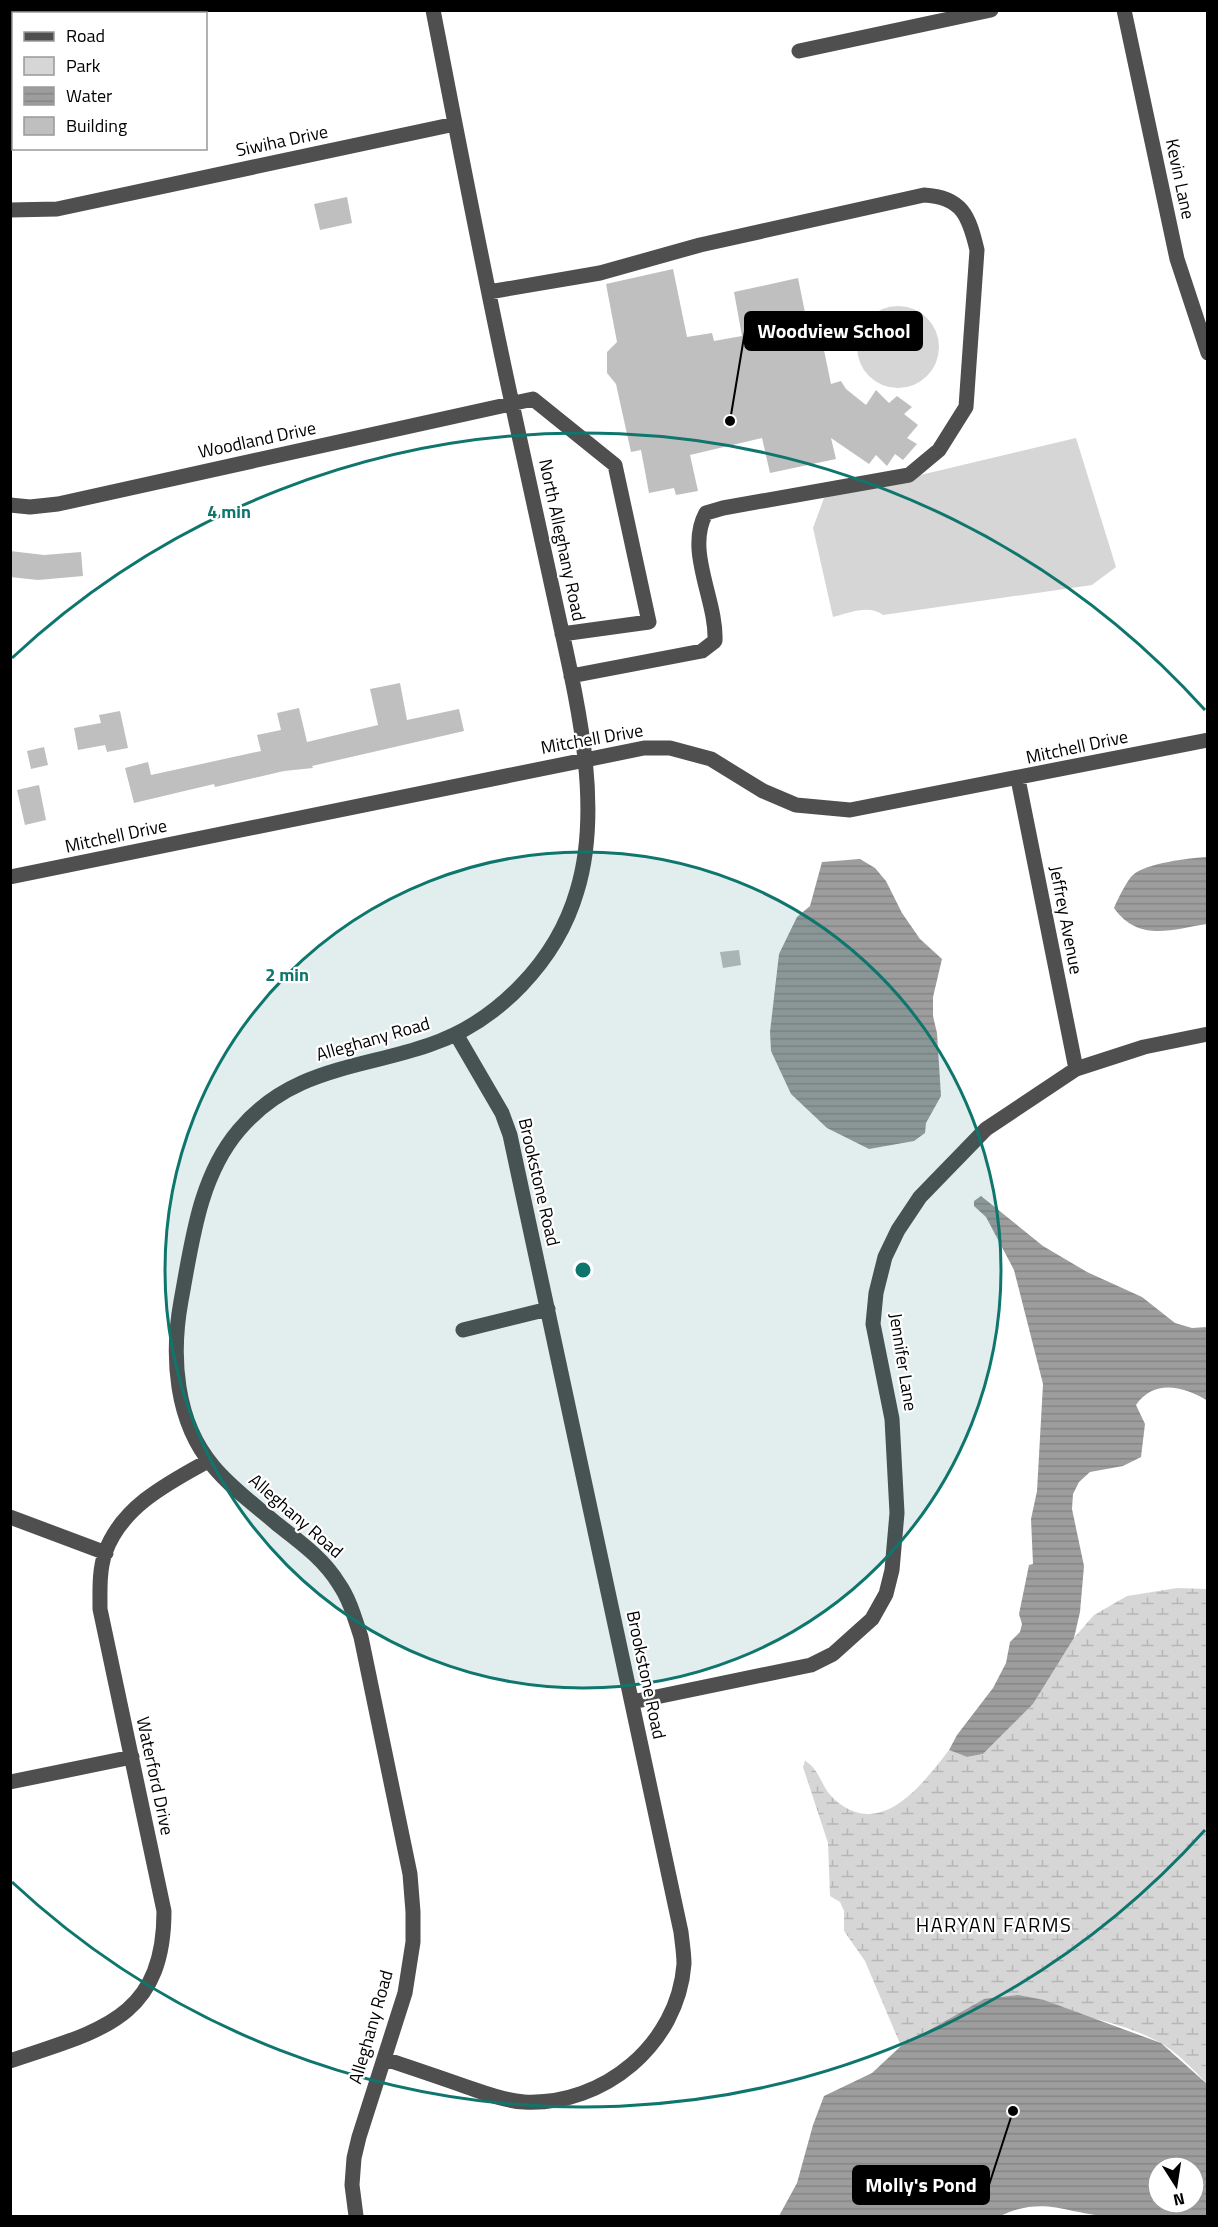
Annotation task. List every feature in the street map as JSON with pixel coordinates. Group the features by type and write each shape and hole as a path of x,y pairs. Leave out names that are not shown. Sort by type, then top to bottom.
{"street":[{"name":"North Alleghany Road","path":"433,10 512,404 582,733 586,821 584,866 566,921 548,953 509,999 456,1034"},
{"path":"799,51 991,10"},
{"name":"Kevin Lane","path":"1124,10 1177,259 1208,353"},
{"name":"Siwiha Drive","path":"10,210 57,209 455,124"},
{"path":"489,292 600,273 700,245 924,195 944,196 959,206 971,225 977,250 966,406 939,450 909,475 706,513 699,526 701,563 714,611 715,641 702,651 571,676"},
{"name":"Woodland Drive","path":"10,505 30,507 58,504 533,399 615,465 649,622 562,634"},
{"name":"Mitchell Drive","path":"10,878 644,748 670,747 711,759 763,791 796,805 826,810 850,810 1208,740"},
{"name":"Jeffrey Avenue","path":"1018,778 1076,1069"},
{"name":"Brookstone Road","path":"384,2059 503,2099 525,2102 565,2098 594,2090 625,2072 647,2051 664,2026 676,1998 684,1964 681,1932 510,1135 502,1113 456,1034"},
{"name":"Alleghany Road","path":"356,2217 352,2185 358,2137 405,1993 413,1942 410,1874 361,1637 342,1587 324,1562 227,1481 208,1461 193,1433 178,1388 175,1342 196,1224 206,1189 218,1162 239,1130 265,1105 297,1083 325,1072 429,1045 456,1034"},
{"name":"Jennifer Lane","path":"632,1702 811,1665 833,1654 872,1619 886,1594 892,1570 897,1513 892,1419 873,1324 876,1293 885,1257 898,1230 921,1197 986,1128 1076,1069 1144,1047 1208,1034"},
{"path":"463,1330 548,1309"},
{"name":"Waterford Drive","path":"10,2061 103,2029 140,1998 154,1976 162,1944 164,1911 100,1609 101,1576 105,1553 133,1509 174,1480 208,1461"},
{"path":"10,1516 105,1553"},
{"path":"10,1782 132,1757"}],"green space":[{"path":"898,306 914,310 927,318 935,331 939,347 935,363 927,376 914,384 898,388 882,384 869,376 861,363 857,347 861,331 869,318 882,310"},
{"path":"1076,438 1116,567 1092,585 883,615 872,610 865,610 833,617 813,528 824,498"},
{"path":"1177,1588 1207,1589 1207,2084 1172,2050 1139,2033 1096,2019 984,1999 901,2046 865,1961 844,1931 844,1911 840,1902 830,1896 828,1843 803,1767 805,1761 814,1768 832,1797 849,1810 866,1814 883,1812 913,1792 949,1750 967,1757 983,1754 1033,1704 1074,1638 1094,1615 1127,1596"}],"water":[{"path":"1207,857 1207,924 1169,930 1145,930 1124,919 1114,908 1128,881 1139,871 1169,862"},
{"path":"860,859 875,868 886,881 902,913 920,939 942,959 933,997 941,1096 926,1123 925,1133 914,1141 869,1149 827,1128 791,1094 771,1051 770,1032 779,954 797,917 810,906 822,862"},
{"path":"981,1196 1043,1246 1087,1272 1142,1297 1175,1323 1192,1328 1207,1327 1208,1401 1179,1389 1160,1388 1151,1391 1136,1405 1145,1424 1141,1457 1123,1466 1090,1472 1079,1482 1073,1494 1072,1509 1084,1566 1080,1612 1074,1638 1033,1704 983,1754 967,1757 949,1750 957,1735 993,1688 1006,1663 1010,1642 1020,1632 1022,1624 1019,1614 1029,1565 1033,1564 1031,1519 1037,1491 1043,1384 1014,1270 986,1217 974,1206 974,1201"},
{"path":"1018,1995 1044,2000 1161,2043 1207,2084 1207,2216 1109,2216 1043,2206 1016,2210 1000,2216 779,2216 797,2183 813,2125 824,2096 872,2073 901,2046 984,1999"}],"building":[{"path":"347,197 352,223 320,230 314,204"},
{"path":"673,269 687,337 712,333 714,341 742,336 734,292 798,278 810,337 821,336 831,384 841,381 846,389 866,405 876,390 889,403 897,396 912,407 904,414 918,425 907,438 917,444 903,460 895,454 887,466 876,455 869,464 831,438 836,459 770,473 762,438 690,455 698,491 676,495 674,488 649,493 641,450 631,452 616,384 607,373 607,352 617,342 606,284"},
{"path":"10,551 44,555 81,552 83,576 38,580 10,577"},
{"path":"400,683 407,720 459,709 464,731 312,766 313,768 284,771 215,787 214,784 134,803 125,768 148,762 151,775 261,751 257,735 281,730 277,713 299,708 307,742 378,725 370,689"},
{"path":"120,711 128,748 107,752 105,745 78,750 74,728 101,723 99,715"},
{"path":"44,747 48,765 31,769 27,751"},
{"path":"39,785 46,820 25,825 17,790"},
{"path":"739,950 741,965 723,968 720,952"}],"place":[{"name":"Woodview School","path":"730,421"},
{"name":"Molly's Pond","path":"1013,2111"}],"district":[{"name":"HARYAN FARMS","path":"994,1925"}]}
